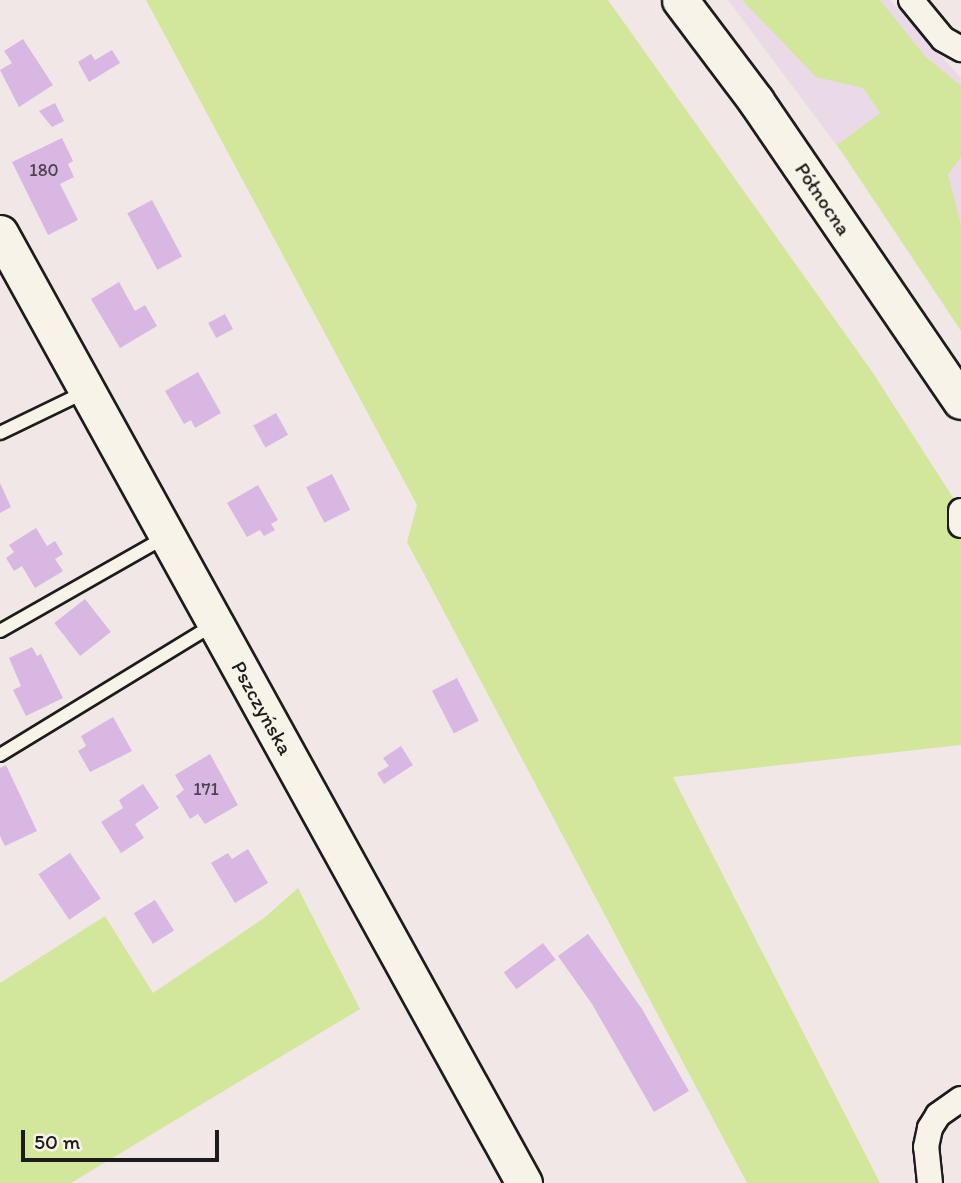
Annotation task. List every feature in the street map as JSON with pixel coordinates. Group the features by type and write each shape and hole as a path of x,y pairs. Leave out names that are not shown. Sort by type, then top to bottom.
{"street":[{"name":"Północna","path":"680,0 756,101 961,401"},
{"path":"911,0 943,39 961,48"},
{"name":"Pszczyńska","path":"0,233 524,1183"},
{"path":"961,511 961,525"},
{"path":"930,1183 926,1147 930,1128 937,1115 961,1099"}],"lane":[{"path":"0,433 87,391"},
{"path":"0,631 167,536"},
{"path":"0,755 215,624"}],"shaded area":[{"path":"728,0 890,0 961,78 961,311"}],"green space":[{"path":"146,0 608,0 873,373 961,510 961,745 673,777 880,1183 747,1183 407,542 417,505"},
{"path":"742,0 880,0 925,56 961,86 961,157 948,174 961,225 961,331 837,145 880,113 863,88 816,77"},
{"path":"298,888 360,1009 71,1183 0,1183 0,983 105,916 153,993 264,918"}],"building":[{"path":"23,39 53,85 19,107 0,70 12,63 4,51"},
{"path":"112,50 120,63 89,82 78,62 91,54 95,60"},
{"path":"55,103 64,121 52,127 39,111"},
{"path":"62,138 73,161 68,164 74,177 60,184 78,220 48,235 12,162"},
{"path":"152,200 182,257 157,270 127,213"},
{"path":"119,282 135,311 145,305 157,326 120,348 91,299"},
{"path":"225,314 233,329 216,338 208,323"},
{"path":"198,372 221,413 195,428 191,420 184,424 165,391"},
{"path":"276,413 288,435 265,447 253,426"},
{"path":"332,474 350,510 324,523 306,487"},
{"path":"0,483 11,507 0,513"},
{"path":"258,485 278,520 271,524 275,530 264,536 260,530 247,537 227,503"},
{"path":"36,528 47,546 55,541 63,554 55,559 63,571 35,588 22,566 14,571 6,558 14,552 9,545"},
{"path":"85,599 111,632 80,656 54,623"},
{"path":"32,647 37,656 41,654 63,698 26,716 13,690 21,686 9,658"},
{"path":"457,678 479,721 454,733 432,691"},
{"path":"113,717 132,751 90,772 78,751 86,746 81,736"},
{"path":"401,746 413,765 384,784 377,773 389,766 383,758"},
{"path":"210,754 238,805 205,824 198,814 190,819 176,796 184,790 175,775"},
{"path":"6,765 37,831 5,846 0,836 0,768"},
{"path":"143,784 159,808 135,824 144,838 121,853 101,822 123,808 119,800"},
{"path":"248,849 268,883 235,903 211,863 228,853 232,859"},
{"path":"70,853 101,899 69,920 38,874"},
{"path":"155,900 174,931 153,944 134,913"},
{"path":"588,934 642,1009 689,1091 654,1112 592,1004 558,956"},
{"path":"543,943 556,960 517,989 504,972"}]}
